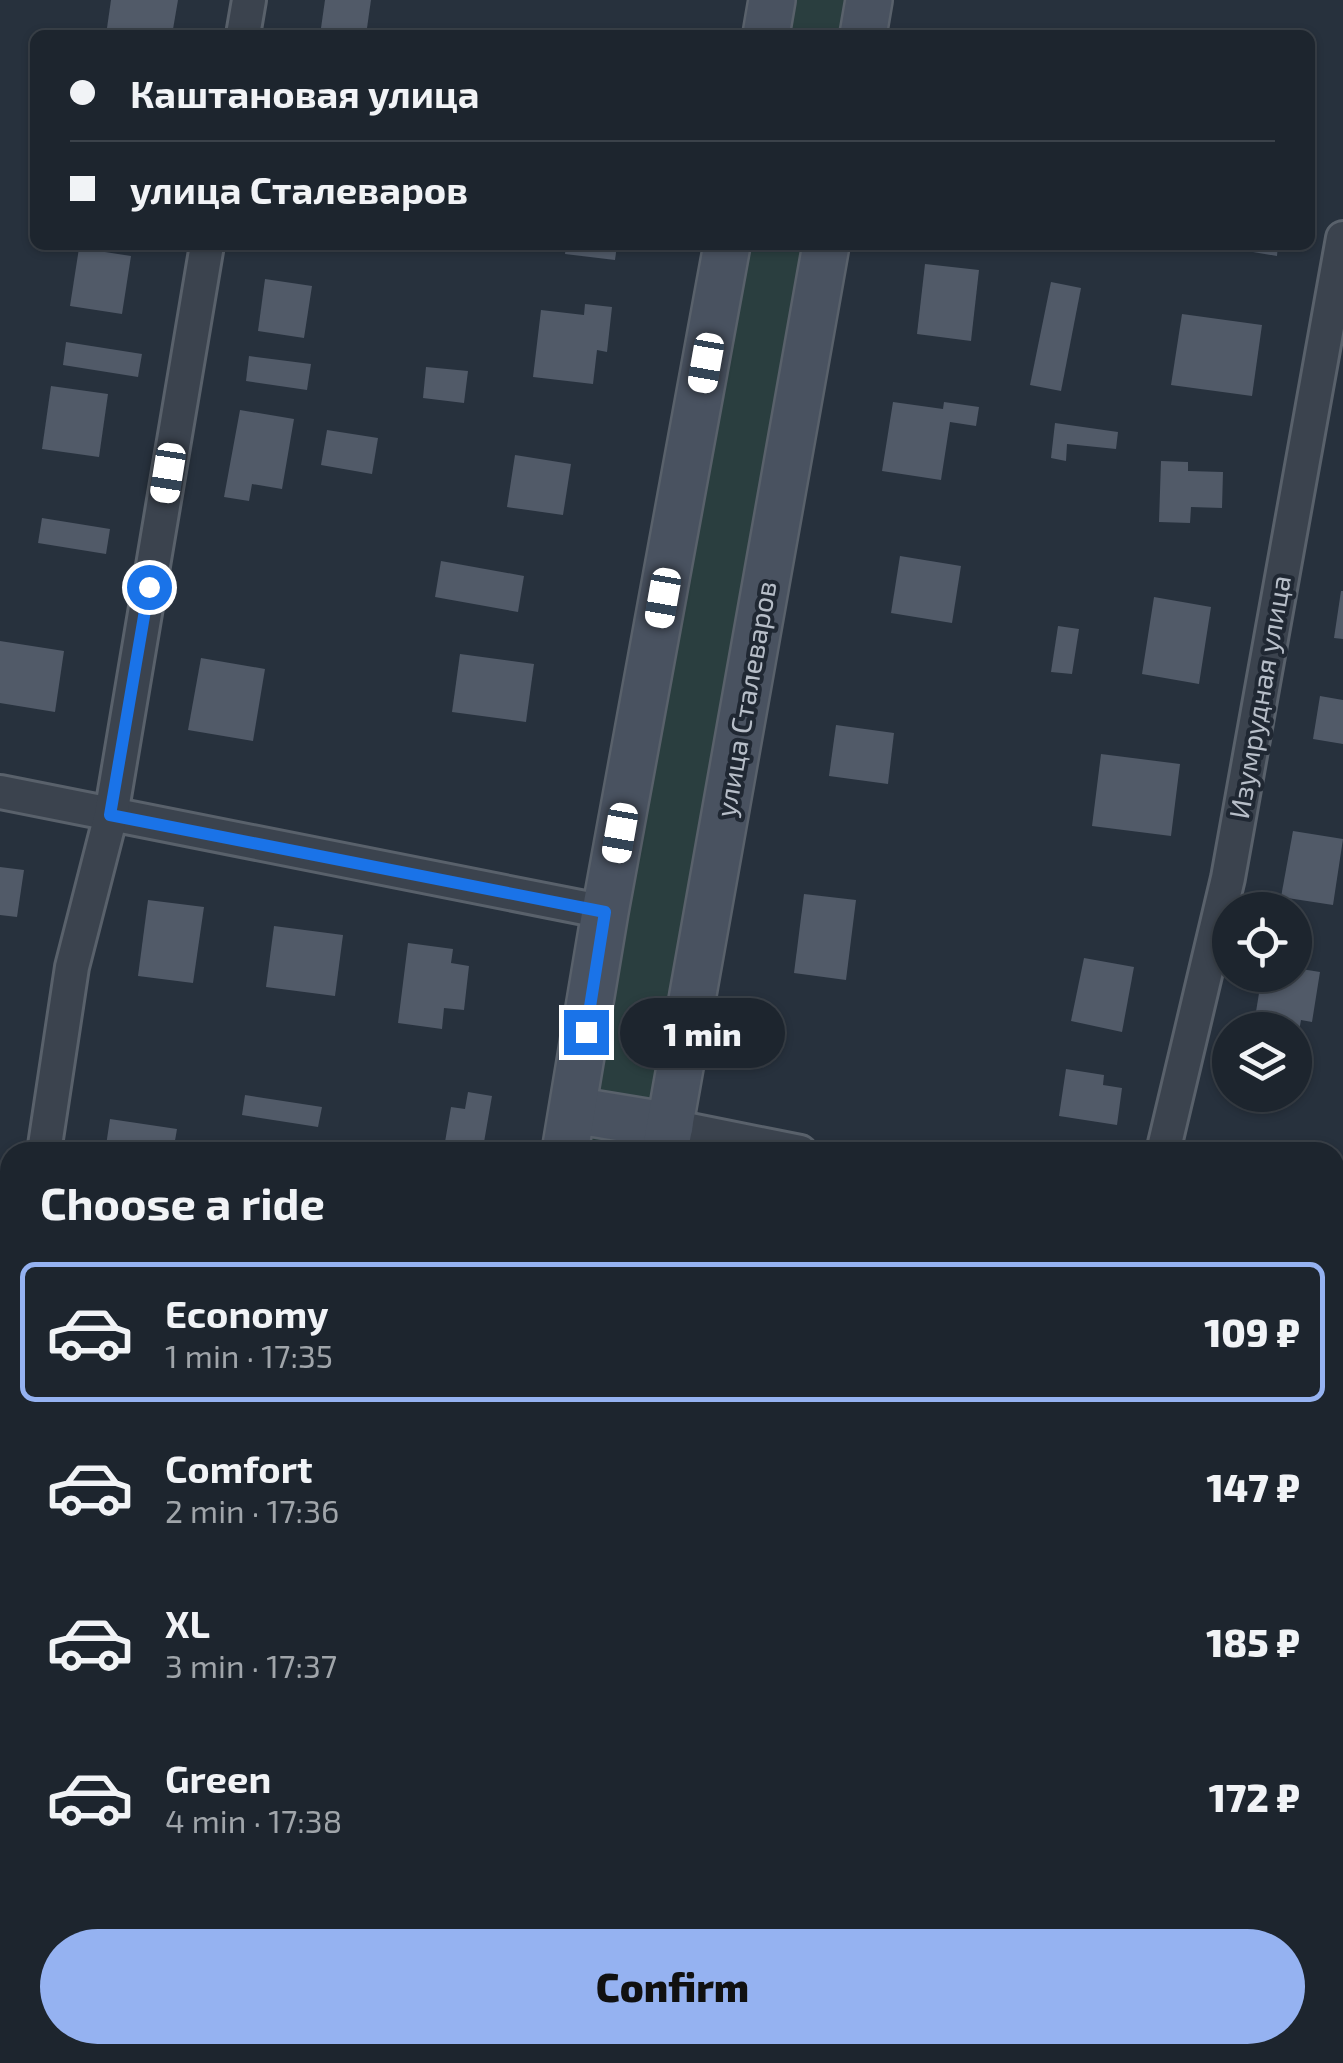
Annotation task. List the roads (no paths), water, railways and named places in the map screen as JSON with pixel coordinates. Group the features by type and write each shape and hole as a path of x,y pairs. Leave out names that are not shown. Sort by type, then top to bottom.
{"main road":[{"path":"767,30 772,0"},
{"path":"863,30 869,0"},
{"path":"668,1139 569,1131 605,912 726,250"},
{"name":"улица Сталеваров","path":"668,1139 825,250"}],"street":[{"path":"244,30 249,0"},
{"name":"Изумрудная улица","path":"1165,1142 1228,878 1343,238"},
{"path":"46,1142 72,968 110,815 206,250"},
{"path":"0,792 605,912"},
{"path":"668,1139 698,1142"}]}
